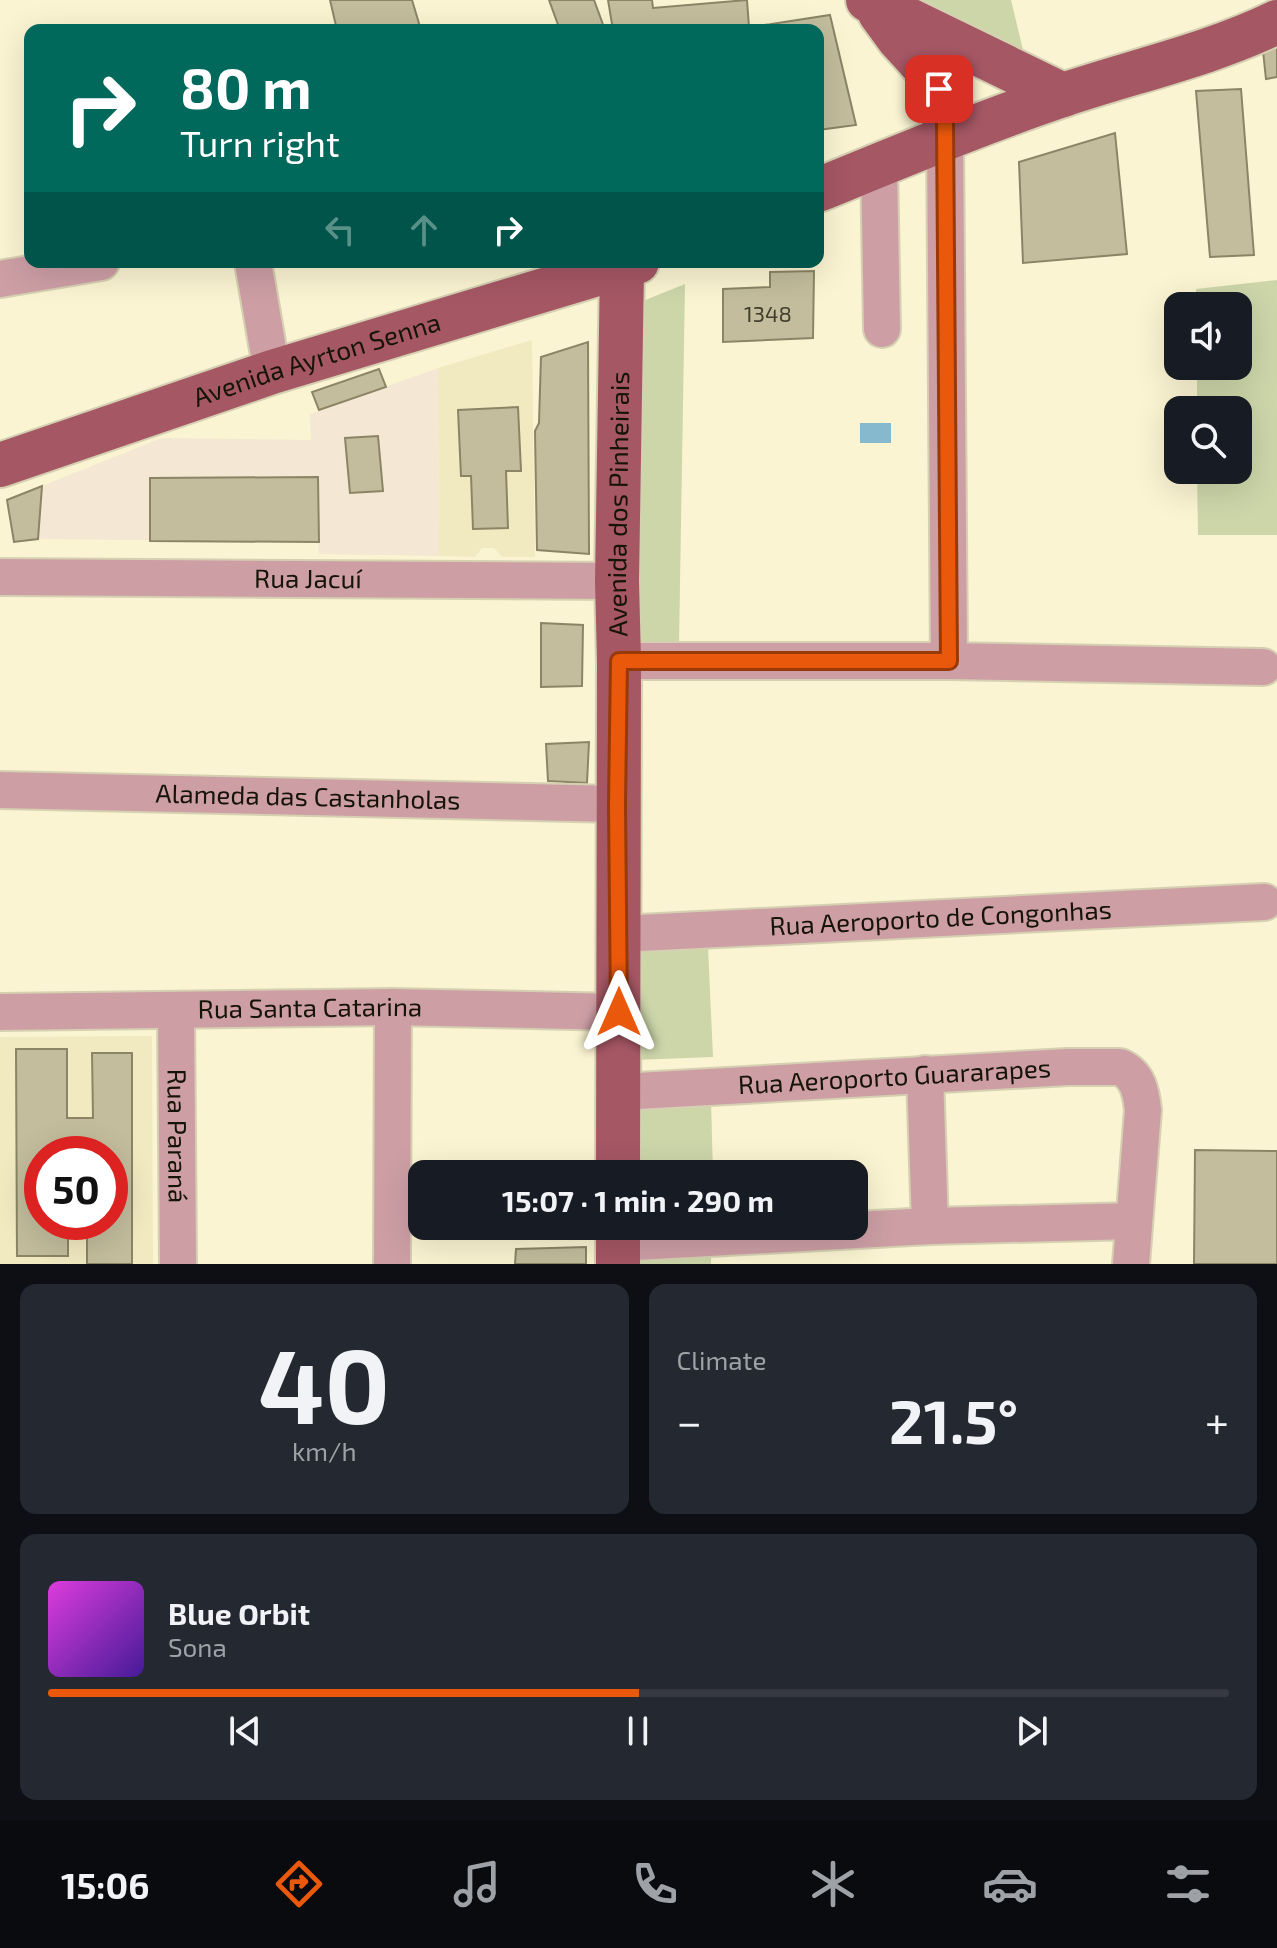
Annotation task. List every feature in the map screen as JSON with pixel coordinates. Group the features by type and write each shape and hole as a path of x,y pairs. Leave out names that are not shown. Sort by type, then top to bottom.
{"main road":[{"path":"870,1 1063,95"},
{"path":"870,1 930,73 939,89 944,107 945,137"},
{"path":"824,188 945,137 1216,46 1277,22"},
{"name":"Avenida Ayrton Senna","path":"0,465 272,372 619,268"},
{"name":"Avenida dos Pinheirais","path":"618,1160 617,581 629,268"}],"street":[{"path":"945,137 949,661"},
{"path":"879,165 882,329"},
{"path":"0,279 65,268"},
{"path":"254,268 272,372"},
{"name":"Rua Jacuí","path":"0,577 617,581"},
{"path":"619,661 949,661 1263,667"},
{"name":"Alameda das Castanholas","path":"0,790 617,804"},
{"name":"Rua Aeroporto de Congonhas","path":"619,934 1264,902"},
{"path":"392,1264 393,1007"},
{"name":"Rua Santa Catarina","path":"0,1012 393,1007 619,1012"},
{"name":"Rua Paraná","path":"176,1010 178,1264"},
{"name":"Rua Aeroporto Guararapes","path":"619,1092 925,1074 1120,1067 1139,1086 1143,1110 1134,1221"},
{"path":"925,1074 930,1226"},
{"path":"618,1244 930,1226 1134,1221 1131,1264"}],"shaded area":[{"path":"532,340 535,557 502,557 494,548 482,548 475,557 439,556 438,368"},
{"path":"438,368 439,556 319,554 318,542 38,539 42,486 162,438 311,440 310,414"},
{"path":"152,1036 153,1264 0,1264 0,1037"}],"green space":[{"path":"922,0 1011,0 1024,54"},
{"path":"1277,280 1277,535 1198,535 1197,484 1252,484 1252,396 1197,396 1197,380 1252,380 1252,292 1196,292 1196,289"},
{"path":"685,284 679,645 632,644 633,305"},
{"path":"708,947 713,1057 634,1060 629,949"},
{"path":"711,1100 713,1160 632,1160 630,1102"},
{"path":"711,1256 711,1264 632,1264 631,1259"}],"water":[{"path":"860,423 891,423 891,443 860,443"}],"building":[{"path":"330,0 412,0 419,24 336,24"},
{"path":"549,0 594,0 603,24 558,24"},
{"path":"608,0 652,0 653,8 747,0 749,24 612,24"},
{"path":"830,15 856,125 824,129 824,24 771,24"},
{"path":"1277,45 1277,77 1266,79 1263,51"},
{"path":"1241,89 1254,255 1210,257 1196,91"},
{"path":"1115,133 1127,254 1023,263 1019,162"},
{"path":"814,271 813,338 723,342 723,289 770,287 770,272"},
{"path":"588,342 589,554 537,550 535,431 539,423 541,357"},
{"path":"379,369 386,387 319,410 312,392"},
{"path":"518,407 521,471 506,471 508,528 473,529 471,476 461,476 458,410"},
{"path":"378,436 383,491 350,493 345,438"},
{"path":"318,477 319,542 150,541 150,478"},
{"path":"42,486 38,539 14,542 7,500"},
{"path":"541,623 583,625 582,686 541,687"},
{"path":"589,742 587,783 548,781 546,744"},
{"path":"16,1049 67,1049 67,1118 93,1118 92,1053 132,1053 132,1264 87,1264 87,1240 128,1240 128,1136 24,1136 24,1240 68,1240 68,1256 17,1256"},
{"path":"1195,1150 1277,1151 1277,1264 1194,1264"},
{"path":"586,1247 586,1264 515,1264 516,1249"}],"route":[{"path":"619,1012 619,661 949,661 945,121 939,89"}]}
